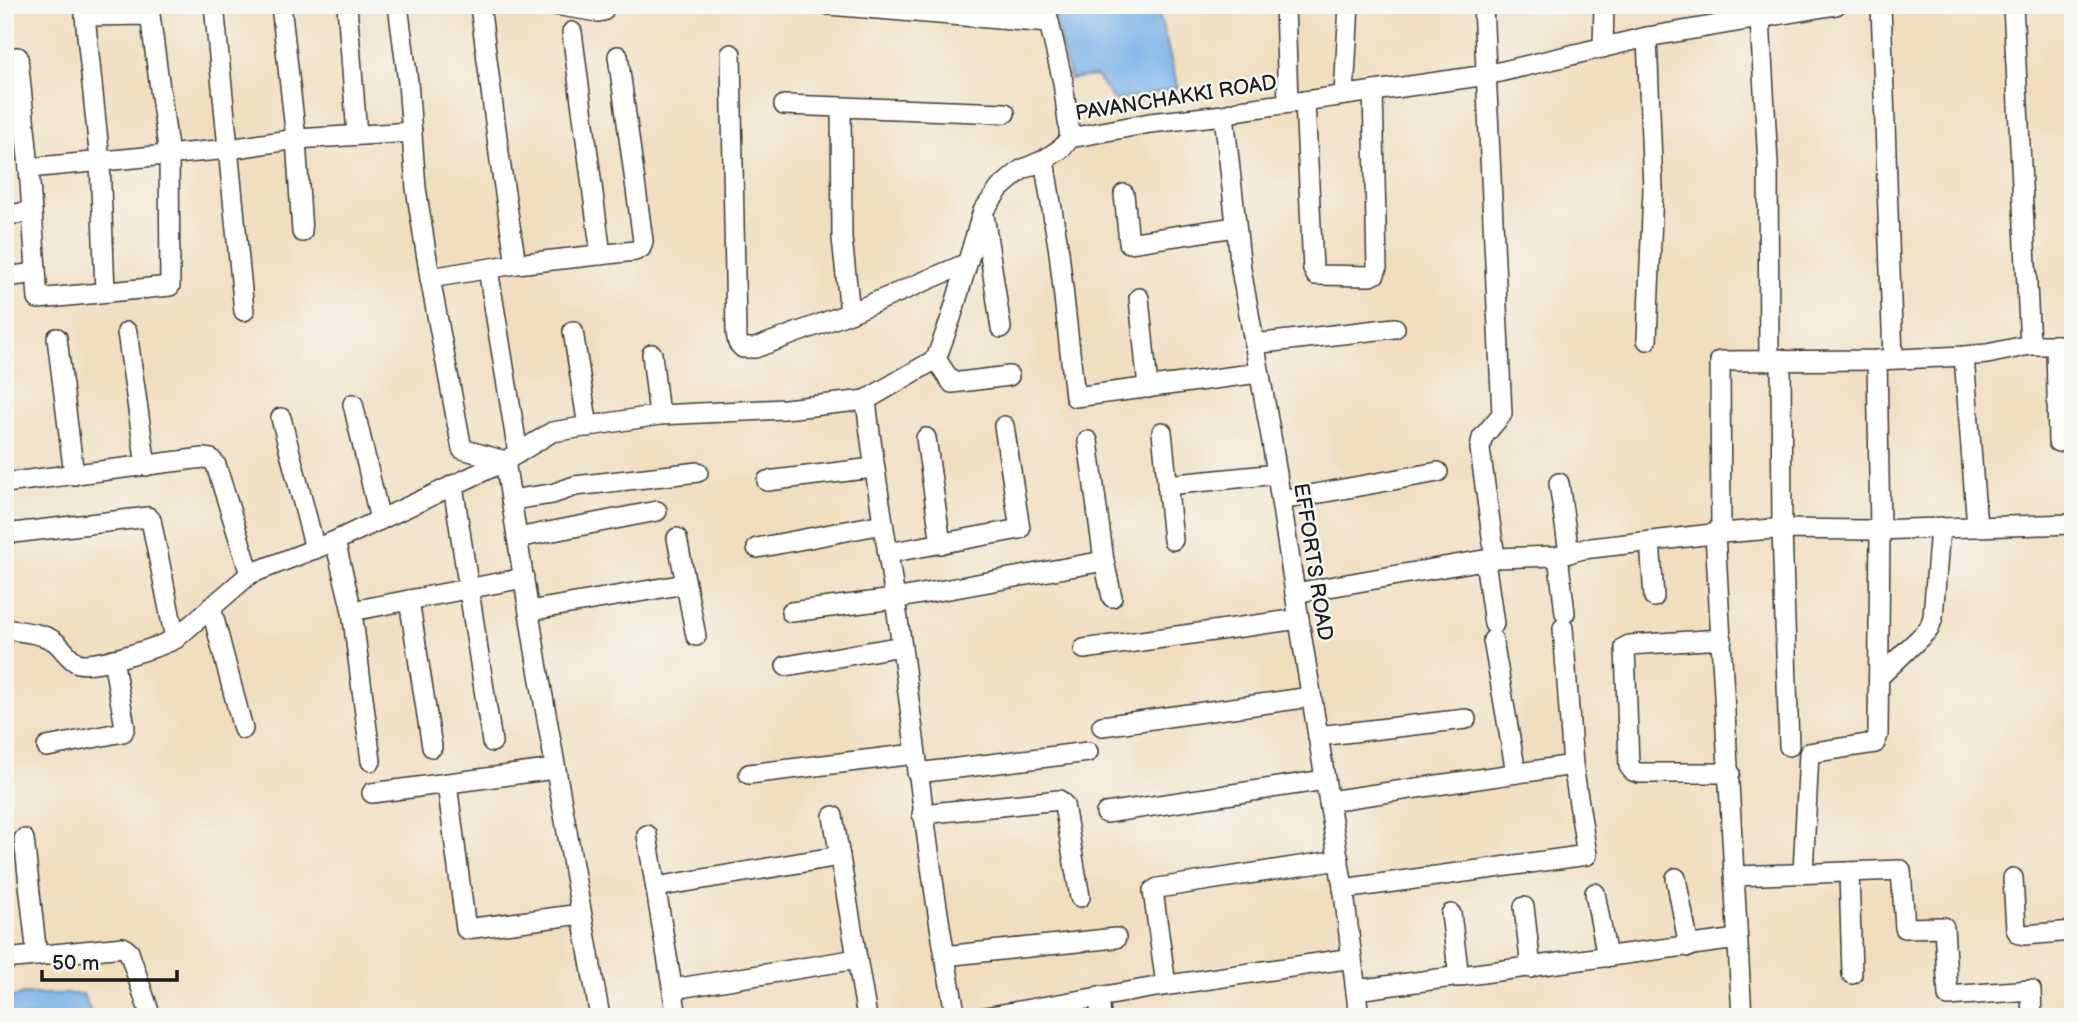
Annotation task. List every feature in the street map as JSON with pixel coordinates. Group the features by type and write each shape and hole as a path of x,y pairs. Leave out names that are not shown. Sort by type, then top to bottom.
{"street":[{"path":"214,5 244,311"},
{"path":"281,5 296,139 302,232"},
{"path":"347,5 358,135"},
{"path":"398,5 408,82 416,188 462,449 511,457"},
{"path":"480,5 516,264"},
{"path":"555,5 598,12 603,11 605,5"},
{"path":"829,5 1047,14 1063,82 1070,138"},
{"path":"1285,5 1313,269 1316,275 1322,277 1370,276 1377,268 1373,91"},
{"path":"1344,95 1349,5"},
{"path":"1483,5 1502,414 1482,438 1480,449 1494,632 1516,774"},
{"path":"1603,48 1604,5"},
{"name":"PAVANCHAKKI ROAD","path":"936,359 983,211 1000,188 1021,170 1044,160 1062,148 1070,138 1150,123 1224,115 1241,110 1488,75 1647,37 1836,5"},
{"path":"1803,873 1809,753 1875,743 1878,735 1885,360 1881,5"},
{"path":"2013,5 2030,345"},
{"path":"5,58 18,57 15,123 29,168 38,299 170,286 169,155 150,15 85,16 100,161 105,292"},
{"path":"1760,19 1768,164 1789,746"},
{"path":"572,32 601,255"},
{"path":"1647,37 1653,189 1647,340"},
{"path":"731,54 736,333 738,343 743,348 755,348 850,313 965,264"},
{"path":"430,278 516,264 635,251 641,248 643,241 618,56"},
{"path":"784,105 1005,113"},
{"path":"841,107 842,238 850,313"},
{"name":"EFFORTS ROAD","path":"1224,115 1236,227 1339,860 1359,1017"},
{"path":"29,168 229,149 296,139 412,132"},
{"path":"1044,160 1057,242 1075,397 1259,373"},
{"path":"1124,194 1129,243 1236,227"},
{"path":"983,211 1001,328"},
{"path":"5,215 32,212"},
{"path":"488,268 511,457 511,500 555,769 600,1017"},
{"path":"5,277 36,273"},
{"path":"1139,298 1148,388"},
{"path":"1254,344 1395,328"},
{"path":"573,331 588,427"},
{"path":"127,332 146,466"},
{"path":"57,338 74,475"},
{"path":"1742,1017 1721,639 1718,533 1720,361 1885,360 1987,354 2030,345 2064,345 2058,442"},
{"path":"652,354 659,415"},
{"path":"1965,356 1977,527"},
{"path":"5,629 43,637 56,643 72,659 87,664 166,643 175,639 250,574 335,541 380,520 511,457 552,432 659,415 785,409 866,400 936,359 952,383 1009,376"},
{"path":"866,400 873,468 902,646 922,814 956,1017"},
{"path":"353,404 380,520"},
{"path":"281,418 315,549"},
{"path":"888,553 1020,528 1004,426"},
{"path":"1162,432 1173,540"},
{"path":"926,438 941,544"},
{"path":"1088,441 1104,561 1112,597"},
{"path":"5,483 211,459 216,465 250,574"},
{"path":"767,481 873,468"},
{"path":"511,500 552,494 575,486 698,472"},
{"path":"1281,500 1438,472"},
{"path":"1167,485 1277,474"},
{"path":"1343,889 1587,855 1573,765 1559,483"},
{"path":"453,485 492,742"},
{"path":"517,538 657,511"},
{"path":"5,534 148,517 151,520 175,639"},
{"path":"757,548 883,524"},
{"path":"1295,593 1490,559 1563,554 1583,549 1718,533 1782,529 1880,530 2073,524"},
{"path":"1879,677 1929,629 1933,617 1940,527"},
{"path":"677,538 696,636"},
{"path":"335,541 352,611 371,761"},
{"path":"1650,541 1654,597"},
{"path":"791,612 894,599 1104,561"},
{"path":"352,611 524,578"},
{"path":"529,611 685,584"},
{"path":"409,600 432,747"},
{"path":"211,607 243,729"},
{"path":"1084,649 1299,619"},
{"path":"1721,639 1625,647 1629,766 1639,774 1730,772"},
{"path":"786,666 902,646"},
{"path":"47,747 123,733 125,727 113,659"},
{"path":"1102,726 1311,696"},
{"path":"1318,736 1466,719"},
{"path":"749,774 1088,752"},
{"path":"1329,801 1573,765"},
{"path":"372,793 555,769"},
{"path":"1106,813 1325,780"},
{"path":"447,783 466,929 581,914"},
{"path":"922,814 1059,800 1064,805 1080,898"},
{"path":"833,816 867,1017"},
{"path":"647,835 677,1017"},
{"path":"24,839 37,956"},
{"path":"656,887 840,856"},
{"path":"1166,985 1153,891 1158,888 1339,860"},
{"path":"1735,876 1900,870 1905,928 1944,928 1948,996 2031,990 2032,1017"},
{"path":"1849,872 1852,974"},
{"path":"1676,878 1689,947"},
{"path":"2013,878 2016,929 2019,934 2025,936 2073,931"},
{"path":"1595,893 1607,957"},
{"path":"1524,907 1531,968"},
{"path":"1451,914 1458,977"},
{"path":"944,956 1116,938"},
{"path":"1356,990 1737,939"},
{"path":"5,959 123,947 129,952 151,1017"},
{"path":"985,1017 1037,1012 1099,996 1352,958"},
{"path":"673,989 857,959"},
{"path":"1099,996 1101,1017"}],"water":[{"path":"1051,5 1157,5 1178,88 1114,101 1096,76 1070,79"},
{"path":"23,994 83,994 93,1017 5,1017 5,1000"}]}
